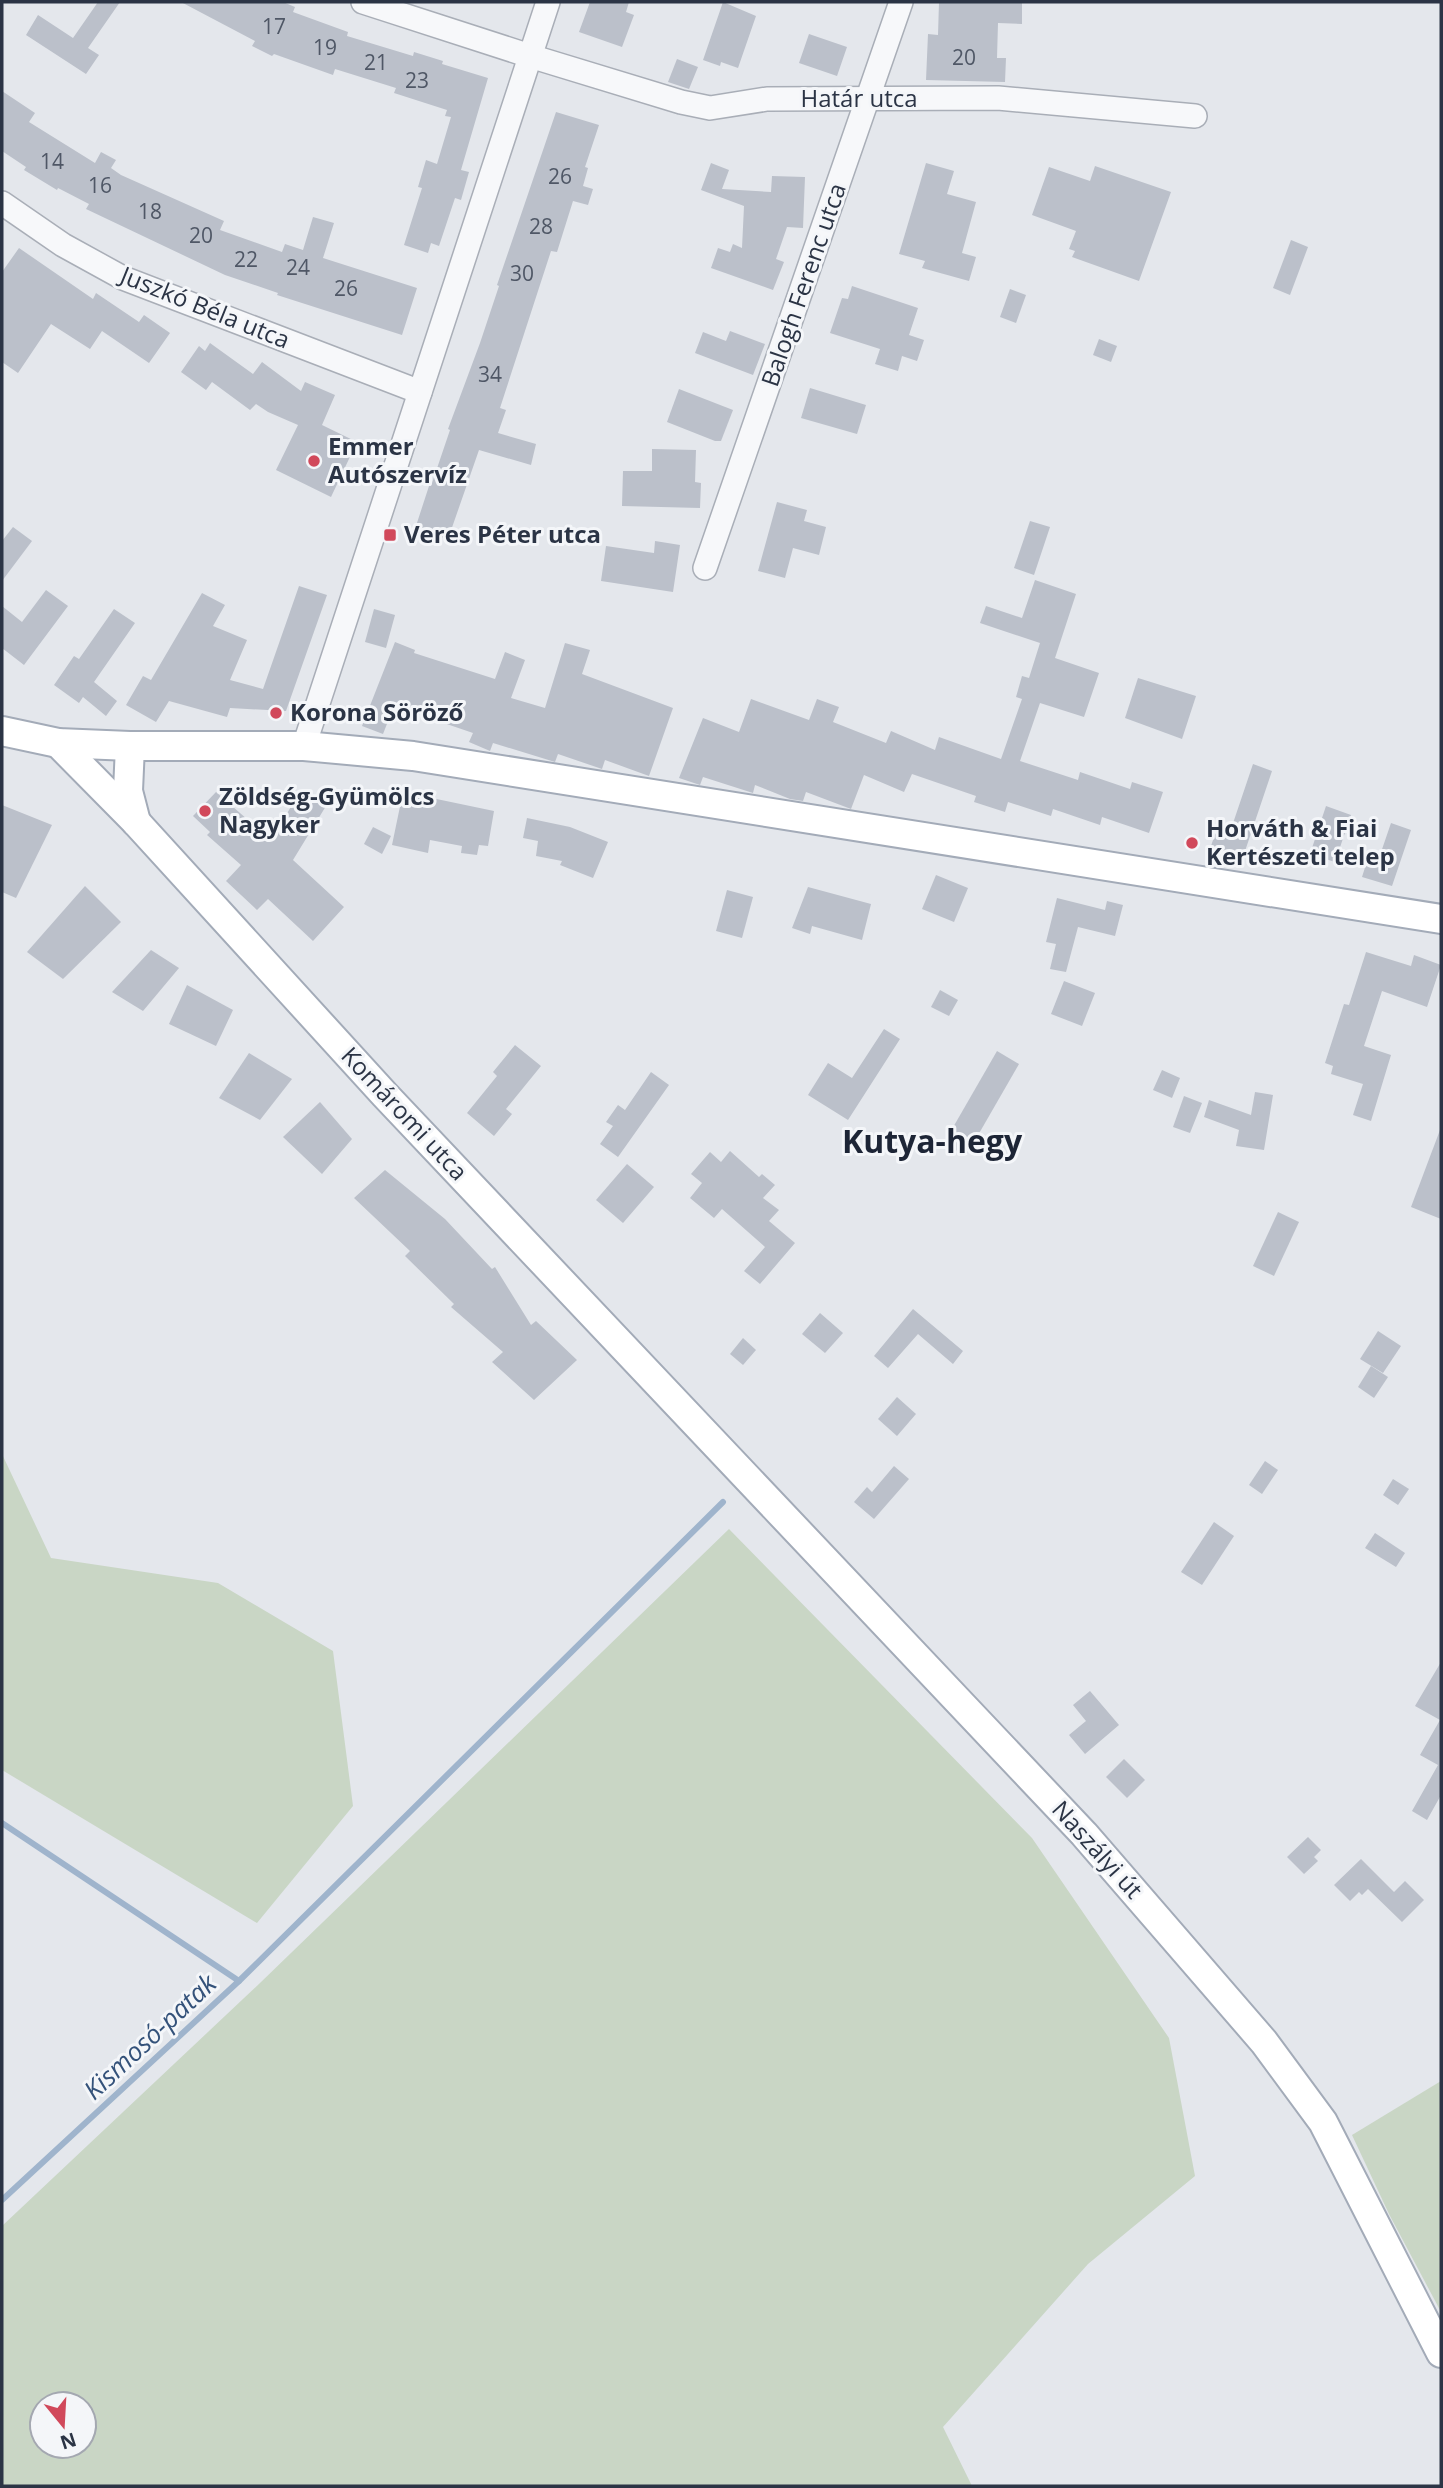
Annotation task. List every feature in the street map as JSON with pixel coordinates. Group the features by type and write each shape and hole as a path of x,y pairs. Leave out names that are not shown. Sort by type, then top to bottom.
{"main road":[{"path":"2,731 58,743 130,746 304,746 413,756 1441,919"},
{"name":"Komáromi utca","path":"58,743 136,822 385,1096 676,1404"},
{"name":"Komáromi utca","path":"130,746 128,791 136,822"},
{"name":"Naszályi út","path":"676,1404 1084,1834 1264,2042 1323,2122 1441,2353"}],"street":[{"name":"Határ utca","path":"363,2 530,56 681,102 710,108 767,99 998,98 1195,116"},
{"path":"304,746 548,2"},
{"name":"Balogh Ferenc utca","path":"705,568 901,2"},
{"name":"Juszkó Béla utca","path":"2,203 63,245 123,278 420,392"}],"green space":[{"path":"2,1454 51,1558 218,1583 333,1651 353,1806 257,1923 2,1770"},
{"path":"729,1529 1032,1838 1169,2038 1195,2176 1088,2264 943,2427 972,2486 2,2486 2,2226 260,1983"},
{"path":"1441,2081 1441,2312 1389,2214 1352,2135"}],"building":[{"path":"98,2 120,2 88,48 99,55 86,74 26,35 38,15 73,38"},
{"path":"181,2 283,2 295,7 293,12 348,32 347,36 413,56 414,52 488,78 461,170 469,172 461,200 455,198 439,246 431,243 428,253 404,245 422,188 418,187 426,160 437,164 451,117 445,116 447,110 394,93 396,88 335,69 333,75 274,54 272,56 252,46 255,41"},
{"path":"590,2 629,2 626,12 634,15 622,47 579,32"},
{"path":"723,2 756,16 738,68 703,60"},
{"path":"939,2 1022,2 1022,24 998,23 997,58 1006,58 1005,82 926,80 928,34 938,35"},
{"path":"809,34 847,47 837,76 799,63"},
{"path":"677,59 698,67 689,89 668,82"},
{"path":"2,91 35,113 29,122 95,163 101,152 116,160 111,168 121,175 224,221 220,230 282,252 285,244 303,250 313,217 334,223 323,258 417,288 402,335 277,295 278,293 225,275 86,209 89,204 58,188 57,190 24,170 26,167 2,151"},
{"path":"556,112 599,125 585,167 588,168 583,186 593,189 588,205 573,201 557,252 551,251 500,408 506,410 498,433 536,444 531,465 479,450 448,539 415,529"},
{"path":"711,163 729,170 722,189 771,192 772,176 805,177 803,228 787,227 776,259 784,262 773,290 711,268 718,248 730,252 733,244 742,248 744,206 701,190"},
{"path":"926,163 954,171 947,194 976,202 962,253 976,257 969,281 922,268 925,261 899,254"},
{"path":"1095,166 1171,192 1139,281 1072,257 1075,251 1069,249 1076,231 1032,215 1049,167 1090,181"},
{"path":"1291,240 1308,247 1290,295 1273,288"},
{"path":"19,248 93,299 96,293 139,322 144,315 170,333 149,363 102,331 90,349 51,324 18,373 2,362 2,272"},
{"path":"852,286 918,308 909,335 924,340 917,361 902,356 898,371 875,364 880,349 830,333 842,298 848,299"},
{"path":"1010,289 1026,295 1016,323 1000,317"},
{"path":"730,331 765,344 753,375 695,353 703,332 726,341"},
{"path":"1099,339 1117,346 1111,362 1093,355"},
{"path":"210,343 253,374 262,362 301,391 305,382 335,395 322,425 357,442 331,497 276,470 298,425 256,404 250,410 212,382 206,390 181,372 199,346 205,351"},
{"path":"810,388 866,405 857,434 801,418"},
{"path":"679,389 733,410 721,441 667,422"},
{"path":"652,449 696,450 695,482 701,483 700,508 622,506 623,471 652,471"},
{"path":"777,502 807,510 804,521 826,527 819,555 793,548 785,578 758,571"},
{"path":"1030,521 1050,527 1034,575 1014,568"},
{"path":"13,527 32,541 2,581 2,541"},
{"path":"655,541 680,545 673,592 601,581 606,546 654,553"},
{"path":"1035,580 1076,594 1055,658 1099,673 1084,717 1040,703 1020,761 1078,780 1080,772 1130,789 1132,782 1163,792 1149,833 1102,817 1100,825 1053,809 1051,816 1008,802 1005,812 974,802 976,796 912,774 904,792 864,775 851,809 806,792 803,801 790,799 755,785 753,793 703,777 700,785 679,778 703,718 739,732 751,699 809,720 817,699 839,707 833,722 886,743 891,731 935,750 939,737 1001,759 1022,699 1016,697 1022,676 1029,678 1040,643 980,623 986,606 1022,618"},
{"path":"299,586 327,595 286,711 230,708 227,717 169,701 156,722 126,705 143,676 151,680 202,593 225,605 213,626 247,640 230,680 263,689"},
{"path":"46,590 68,606 24,665 2,648 2,606 22,622"},
{"path":"114,609 135,623 94,682 117,701 106,716 83,697 79,703 54,685 74,656 79,659"},
{"path":"374,609 395,615 386,648 365,642"},
{"path":"395,642 415,650 414,653 495,679 505,652 525,660 511,698 545,708 565,643 590,650 582,674 673,708 649,776 605,760 602,769 558,754 555,762 493,743 490,751 469,742 473,733 394,706 383,734 362,726"},
{"path":"1138,678 1196,696 1182,739 1125,718"},
{"path":"1253,764 1272,771 1242,860 1210,849 1215,834 1228,838"},
{"path":"301,790 326,806 293,860 344,907 313,941 268,899 257,910 226,881 241,865 207,835 210,832 193,816 216,792 271,840"},
{"path":"403,792 494,811 488,846 479,845 477,855 461,853 462,846 430,840 428,853 392,845"},
{"path":"2,805 52,825 16,898 2,892"},
{"path":"1326,806 1351,815 1335,862 1310,854"},
{"path":"527,818 570,827 608,842 593,878 560,865 562,861 536,856 538,841 523,838"},
{"path":"1391,823 1411,830 1392,886 1362,877 1368,858 1378,861"},
{"path":"373,827 391,836 382,854 364,844"},
{"path":"936,875 968,888 954,922 922,909"},
{"path":"85,886 121,922 63,979 27,952"},
{"path":"808,887 871,904 862,940 812,926 810,934 792,928"},
{"path":"727,890 753,897 742,938 716,931"},
{"path":"1057,898 1105,910 1107,901 1123,905 1115,936 1078,927 1066,972 1050,969 1056,944 1046,942"},
{"path":"151,950 179,968 143,1011 112,992"},
{"path":"1366,952 1411,966 1414,955 1441,965 1427,1007 1382,991 1364,1046 1391,1055 1371,1121 1353,1115 1363,1084 1331,1074 1333,1066 1325,1063 1344,1004 1349,1005"},
{"path":"1064,981 1095,993 1082,1026 1051,1014"},
{"path":"187,985 233,1010 216,1046 169,1024"},
{"path":"940,990 958,1000 949,1016 931,1007"},
{"path":"884,1029 900,1039 848,1120 808,1095 828,1063 852,1078"},
{"path":"515,1045 541,1066 506,1109 512,1114 494,1136 467,1113 497,1076 493,1072"},
{"path":"997,1051 1019,1064 966,1156 944,1143"},
{"path":"249,1053 292,1079 260,1120 219,1098"},
{"path":"1162,1070 1180,1078 1172,1098 1153,1090"},
{"path":"651,1072 669,1085 618,1157 600,1144 613,1126 606,1122 618,1105 625,1110"},
{"path":"1255,1092 1273,1095 1264,1150 1236,1146 1239,1130 1204,1117 1209,1100 1251,1115"},
{"path":"1184,1096 1202,1103 1190,1133 1173,1127"},
{"path":"320,1102 352,1139 322,1174 283,1137"},
{"path":"1441,1130 1441,1219 1411,1207"},
{"path":"730,1151 759,1177 762,1174 775,1185 763,1198 779,1210 769,1221 795,1243 760,1284 744,1271 765,1247 722,1209 714,1218 690,1198 702,1183 691,1174 710,1152 721,1162"},
{"path":"627,1164 654,1187 623,1223 596,1200"},
{"path":"385,1170 445,1219 492,1269 495,1267 531,1325 536,1321 577,1360 534,1400 492,1362 503,1352 451,1307 454,1304 405,1256 410,1251 354,1198"},
{"path":"1278,1212 1299,1222 1274,1276 1253,1266"},
{"path":"913,1309 963,1351 953,1364 918,1334 888,1368 874,1356"},
{"path":"820,1313 843,1333 825,1353 802,1334"},
{"path":"1378,1331 1401,1346 1383,1373 1360,1359"},
{"path":"743,1338 756,1350 743,1365 730,1354"},
{"path":"1371,1366 1388,1377 1374,1398 1358,1387"},
{"path":"897,1397 916,1414 897,1436 878,1419"},
{"path":"1265,1461 1278,1470 1262,1494 1249,1485"},
{"path":"894,1466 909,1479 874,1519 854,1502 867,1487 872,1492"},
{"path":"1393,1479 1409,1489 1398,1505 1383,1495"},
{"path":"1214,1522 1234,1536 1202,1585 1181,1572"},
{"path":"1375,1533 1405,1553 1396,1567 1365,1548"},
{"path":"1441,1662 1441,1795 1427,1820 1412,1811 1438,1765 1420,1755 1440,1720 1415,1706"},
{"path":"1090,1691 1119,1725 1085,1754 1069,1735 1086,1721 1073,1705"},
{"path":"1124,1759 1145,1780 1127,1798 1106,1777"},
{"path":"1308,1837 1321,1850 1314,1857 1318,1861 1304,1874 1287,1857"},
{"path":"1361,1859 1394,1892 1405,1881 1424,1900 1402,1922 1368,1889 1362,1895 1359,1892 1350,1901 1334,1885"}],"waterway":[{"path":"239,1981 723,1502"},
{"name":"Kismosó-patak","path":"2,1823 239,1981 2,2200"}],"place":[{"name":"Emmer Autószervíz","path":"314,461"},
{"name":"Veres Péter utca","path":"390,535"},
{"name":"Korona Söröző","path":"276,713"},
{"name":"Zöldség-Gyümölcs Nagyker","path":"205,811"},
{"name":"Horváth & Fiai Kertészeti telep","path":"1192,843"}],"district":[{"name":"Kutya-hegy","path":"932,1142"}]}
